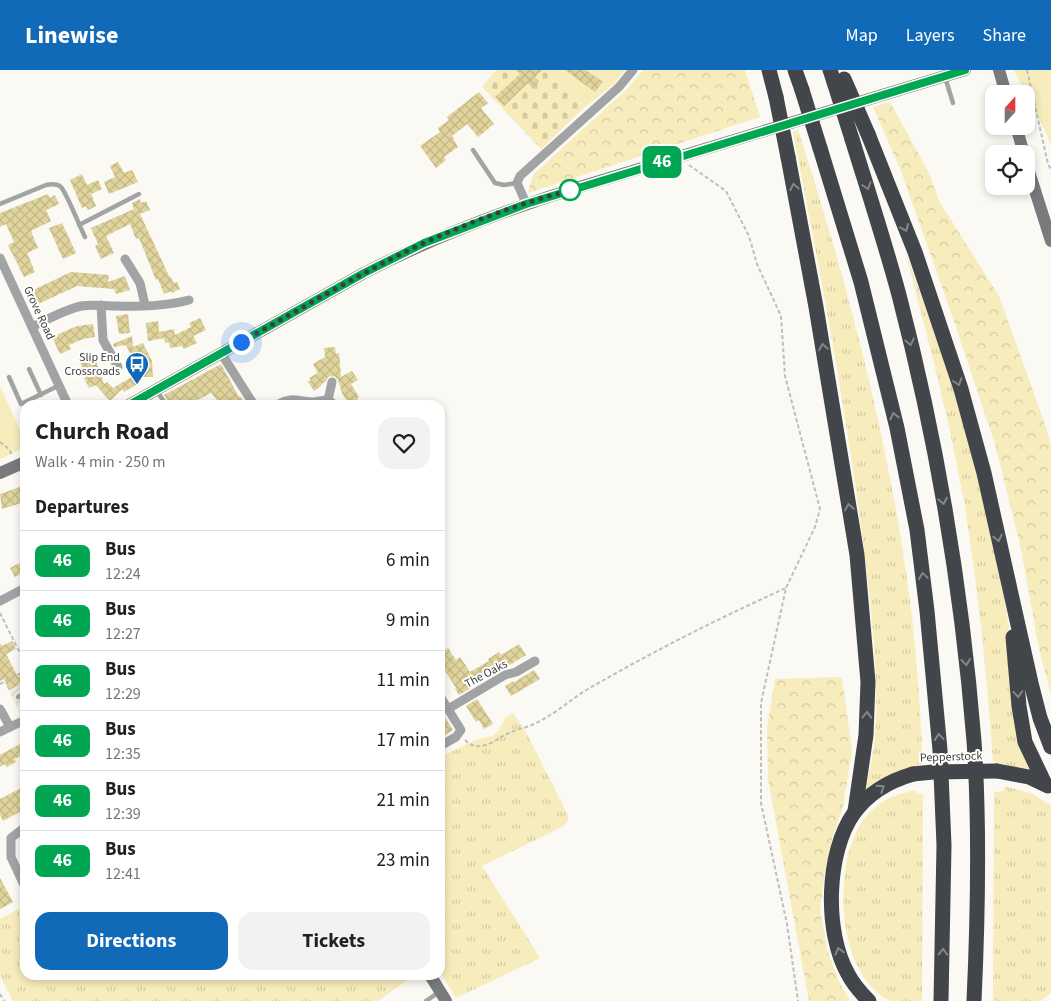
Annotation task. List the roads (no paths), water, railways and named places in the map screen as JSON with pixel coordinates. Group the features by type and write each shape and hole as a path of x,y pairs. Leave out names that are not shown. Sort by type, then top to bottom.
{"highway":[{"path":"769,70 788,157 816,306 857,555 868,682 866,735 855,811"},
{"path":"795,70 864,292 897,428 917,530 928,620 941,760 944,845 942,1001"},
{"path":"837,75 868,134 915,252 961,389 984,473 1040,718 1051,747"},
{"path":"837,75 852,139 899,294 926,410 961,610 974,742 977,823 974,1001"},
{"path":"1007,576 1022,729 1028,752 1048,786"},
{"name":"Pepperstock","path":"865,998 847,973 840,956 832,906 836,856 848,823 855,811 883,785 914,774 997,771 1018,774 1048,786"}],"main road":[{"path":"138,400 400,254 466,226 526,204 965,70"},
{"path":"999,70 1003,85"},
{"path":"1035,190 1051,241"},
{"path":"0,474 20,465"},
{"path":"433,980 443,996"}],"street":[{"path":"526,204 517,182 520,176 619,87 633,70"},
{"name":"Grove Road","path":"0,258 58,386 68,400"},
{"path":"125,259 140,283 145,305"},
{"path":"32,328 73,308 101,305 172,304 189,300"},
{"path":"101,305 104,340 118,367"},
{"path":"221,353 251,400"},
{"path":"331,400 332,382"},
{"path":"286,400 303,400"},
{"path":"0,601 20,591"},
{"name":"The Oaks","path":"448,709 505,675 516,672 535,661"},
{"path":"445,704 461,729 460,734 445,743"},
{"path":"0,709 10,727"},
{"path":"0,732 20,722"},
{"path":"20,831 11,838 10,851 20,875"}],"lane":[{"path":"944,76 953,103"},
{"path":"474,150 495,183 504,185 517,182"},
{"path":"0,204 46,185 55,184 61,187 85,237"},
{"path":"79,225 138,194"},
{"path":"29,368 41,394"},
{"path":"9,377 20,404"},
{"path":"28,400 58,386"},
{"path":"156,390 163,400"},
{"path":"426,1001 443,996"}],"place":[{"name":"Slip End Crossroads","path":"137,385"}]}
